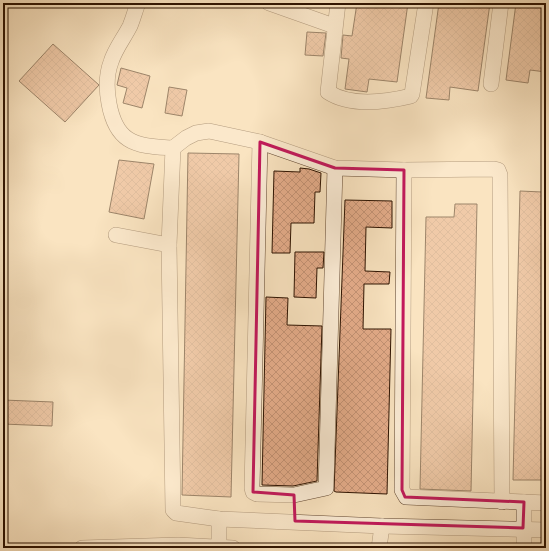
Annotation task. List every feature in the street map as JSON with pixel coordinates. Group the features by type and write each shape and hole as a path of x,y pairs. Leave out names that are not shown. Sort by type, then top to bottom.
{"street":[{"path":"138,3 130,26 110,62 108,86 110,112 121,132 128,139 137,143 173,148 186,138 196,133 209,131 260,142 335,168 498,170 500,175 502,502"},
{"path":"269,3 334,26"},
{"path":"338,3 334,26 328,91 329,93 343,99 369,101 387,100 409,96 412,94 426,3"},
{"path":"491,84 501,3"},
{"path":"260,142 252,488 253,492 257,494 294,496 326,488 335,168"},
{"path":"173,148 169,245 172,506 176,513 219,519 295,521 382,526 523,528 546,530"},
{"path":"404,170 402,490 406,497 546,503"},
{"path":"116,235 169,245"},
{"path":"294,496 295,521"},
{"path":"524,502 524,548"},
{"path":"82,548 178,546 226,547 219,519"},
{"path":"380,548 382,526"}],"highlighted area":[{"path":"260,142 335,168 404,170 402,490 405,497 524,502 523,528 295,521 294,495 253,492"}],"building":[{"path":"357,3 408,3 397,82 369,79 367,92 345,89 349,59 341,58 343,35 352,36"},
{"path":"439,3 490,3 478,91 450,87 449,100 426,98"},
{"path":"516,3 546,3 546,72 530,70 528,83 506,80"},
{"path":"307,32 326,33 323,56 305,55"},
{"path":"53,44 99,85 65,122 19,81"},
{"path":"121,68 150,76 142,108 123,103 127,88 117,85"},
{"path":"169,87 187,90 182,116 165,113"},
{"path":"188,153 239,154 231,497 182,495"},
{"path":"119,160 154,164 144,219 109,212"},
{"path":"300,168 321,173 320,192 315,192 314,223 291,223 290,253 272,253 274,171 300,172"},
{"path":"520,191 542,192 541,226 546,226 546,480 513,480"},
{"path":"345,200 392,201 392,228 366,227 365,271 390,272 389,284 364,284 363,329 391,329 387,494 334,491"},
{"path":"455,204 477,204 471,491 420,489 426,217 454,217"},
{"path":"295,252 324,252 323,268 317,268 316,298 294,297"},
{"path":"266,297 288,298 287,325 322,326 317,481 293,486 262,485"},
{"path":"3,400 53,402 52,426 3,424"}]}
